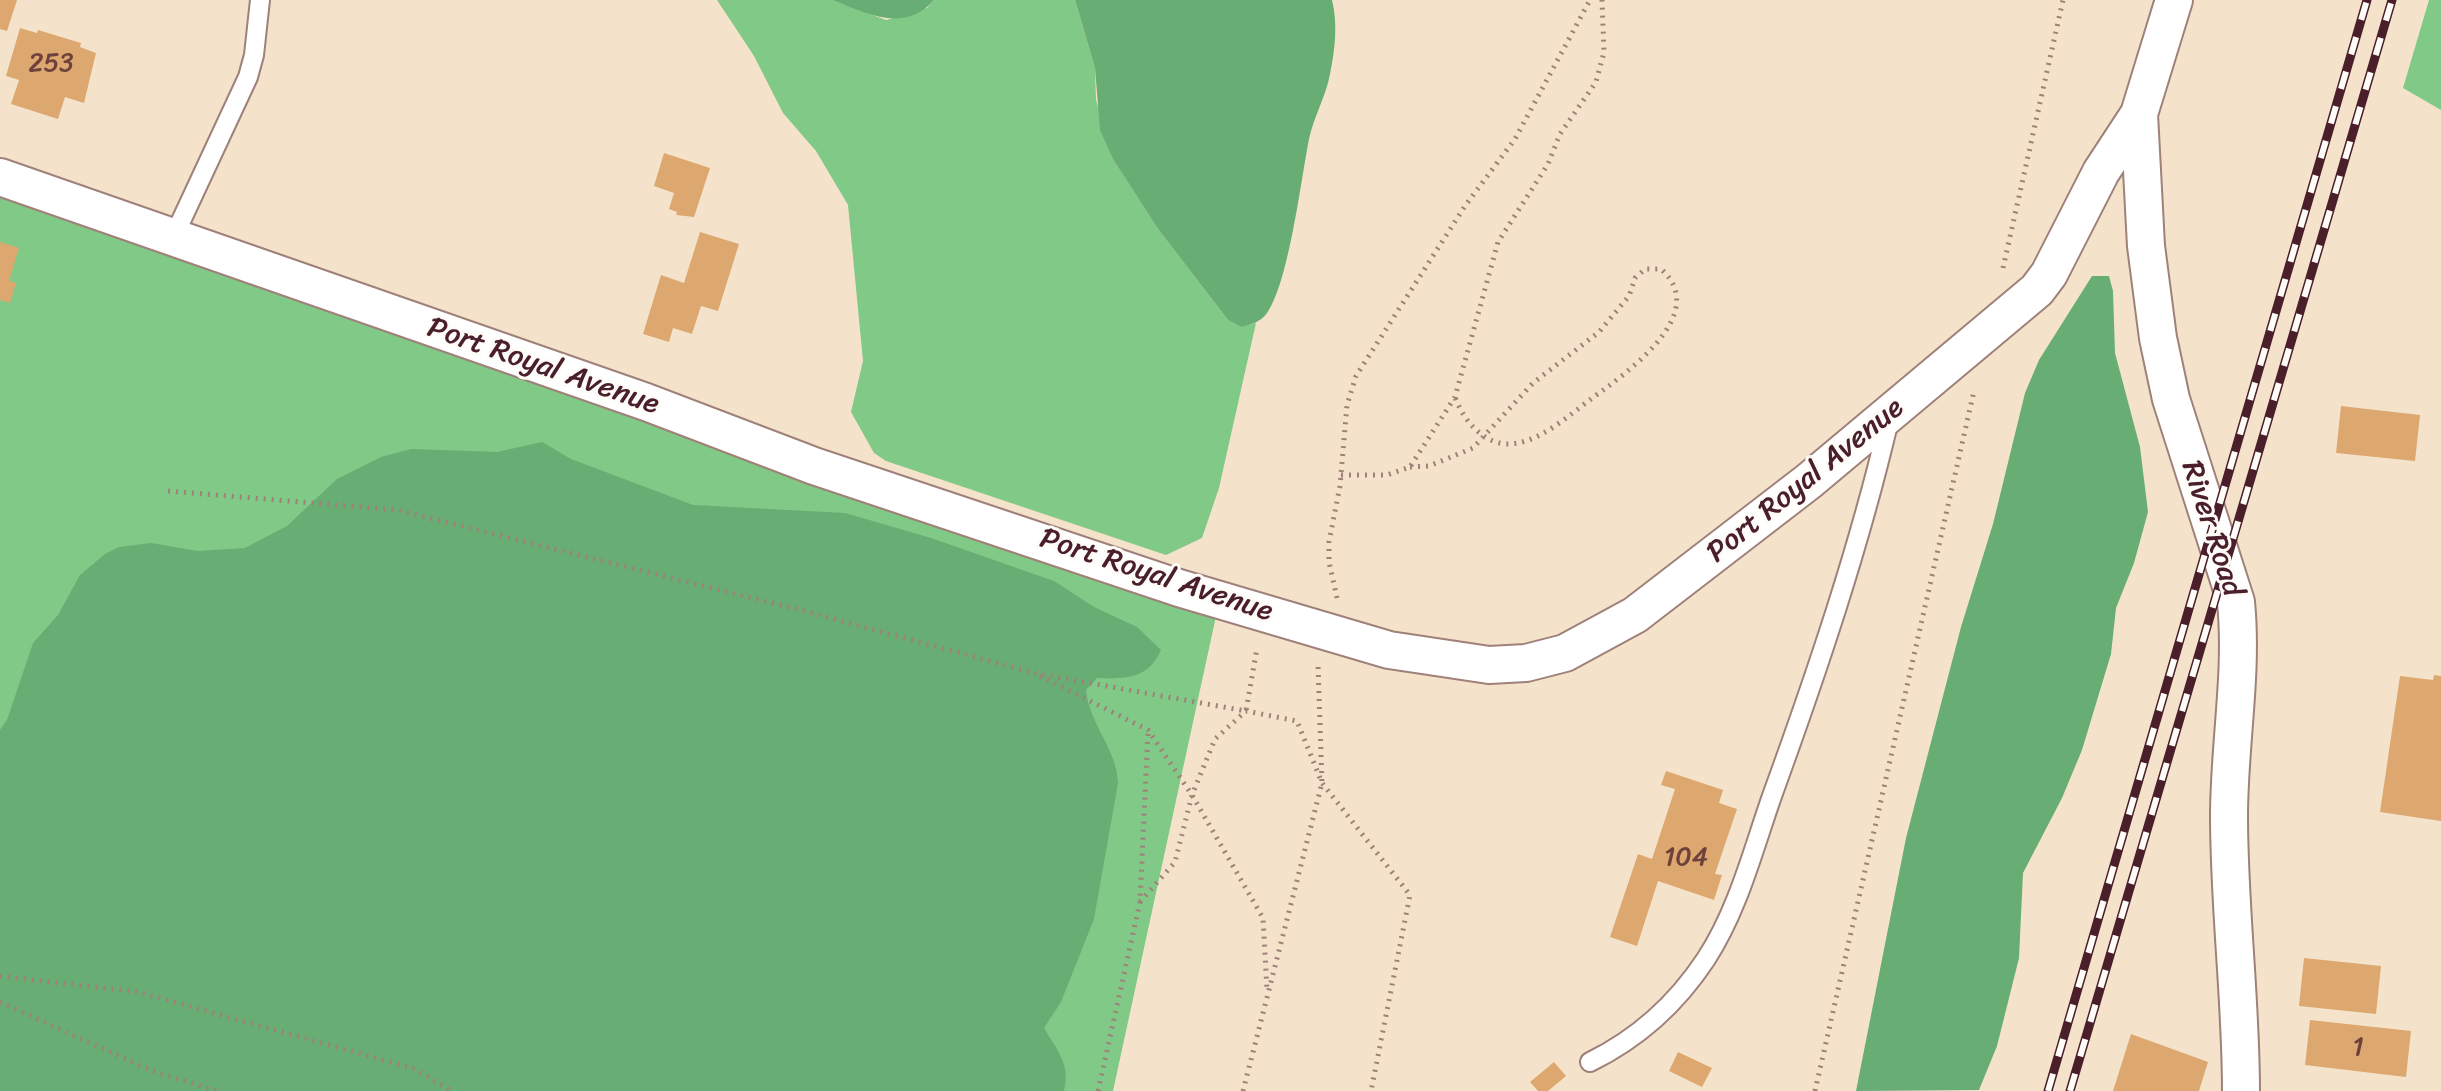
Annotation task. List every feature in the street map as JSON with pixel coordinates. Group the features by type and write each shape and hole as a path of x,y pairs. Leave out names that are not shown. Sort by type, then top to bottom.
{"street":[{"path":"2139,114 2174,0"},
{"name":"Port Royal Avenue","path":"0,177 646,402 814,466 1179,588 1332,632 1458,663 1508,665 1565,653 1607,633 1660,597 1768,514 2037,290 2049,274 2101,172 2139,114"},
{"name":"River Road","path":"2139,114 2139,171 2158,338 2184,444 2236,602 2239,635 2229,800 2229,874 2241,1037 2241,1091"}],"lane":[{"path":"174,236 248,77 254,55 260,0"},
{"path":"1590,1062 1613,1051 1648,1025 1687,985 1729,915 1821,663 1866,517 1890,413"}],"path":[{"path":"1243,1091 1322,783 1332,632 1329,562 1347,405 1356,376 1465,206 1515,139 1590,0"},
{"path":"1410,467 1455,397 1498,242 1548,164 1560,134 1596,82 1604,52 1602,0"},
{"path":"2002,270 2063,0"},
{"path":"1341,475 1387,475 1410,467 1429,466 1473,448 1484,435 1533,383 1599,332 1629,296 1635,278 1645,269 1661,269 1672,279 1677,305 1672,321 1639,362 1552,427 1522,443 1503,444 1484,435 1460,413 1455,397"},
{"path":"1815,1091 1988,329"},
{"path":"168,491 397,510 801,610 1034,673 1297,721 1322,783 1410,895 1371,1091"},
{"path":"1140,902 1175,862 1192,795 1215,739 1246,711 1264,612"},
{"path":"1034,673 1148,730 1192,795 1263,918 1267,995"},
{"path":"1098,1091 1140,902 1148,730"},
{"path":"0,976 138,992 415,1069 451,1091"},
{"path":"0,1002 152,1071 217,1091"}],"green space":[{"path":"717,0 832,0 886,20 927,8 934,0 1075,0 1095,68 1096,100 1114,161 1158,229 1228,320 1241,327 1256,323 1219,488 1202,538 1166,555 886,461 874,453 851,412 863,361 848,205 816,151 783,113 754,56"},
{"path":"832,0 934,0 910,16 885,18"},
{"path":"1075,0 1332,0 1335,37 1328,82 1309,139 1282,278 1267,313 1259,321 1241,327 1228,320 1158,229 1114,161 1100,130 1095,68"},
{"path":"2429,0 2441,0 2441,110 2403,88"},
{"path":"0,194 1218,607 1113,1091 0,1091"},
{"path":"2092,276 2109,276 2113,291 2115,353 2140,447 2148,512 2134,563 2116,608 2111,654 2082,750 2062,798 2023,873 2019,958 1997,1046 1979,1090 1856,1091 1906,838 1961,627 1993,524 2025,393 2039,360"},
{"path":"542,442 571,459 693,505 845,513 931,538 1054,581 1094,607 1137,627 1161,650 1156,660 1143,672 1127,677 1097,678 1086,690 1092,714 1113,759 1118,783 1094,919 1061,1002 1044,1028 1064,1065 1064,1091 0,1091 0,730 7,720 33,643 58,615 80,575 105,554 119,547 151,543 198,551 245,548 287,526 337,479 381,457 411,449 497,452"}],"building":[{"path":"0,0 17,0 7,31 0,29"},
{"path":"20,28 81,43 80,47 96,53 84,103 65,97 58,119 11,104 19,80 6,76"},
{"path":"664,153 710,168 694,217 676,215 677,212 669,209 674,193 654,186"},
{"path":"700,232 739,244 718,311 701,306 692,334 673,328 669,342 643,334 661,275 684,283"},
{"path":"0,242 19,248 9,281 16,283 10,303 0,300"},
{"path":"2341,406 2420,415 2415,461 2336,453"},
{"path":"2434,675 2441,676 2441,821 2380,812 2400,676 2433,680"},
{"path":"1666,771 1723,790 1719,803 1737,809 1715,874 1722,875 1714,900 1658,881 1637,946 1610,937 1638,854 1652,859 1675,789 1661,785"},
{"path":"2304,958 2381,966 2376,1014 2299,1006"},
{"path":"2310,1020 2411,1031 2406,1077 2305,1065"},
{"path":"2131,1034 2208,1062 2199,1091 2113,1091"},
{"path":"1678,1052 1712,1068 1702,1087 1669,1071"},
{"path":"1554,1062 1566,1076 1548,1091 1538,1091 1530,1082"}],"railway":[{"path":"2048,1091 2367,0"},
{"path":"2070,1091 2392,0"}]}
